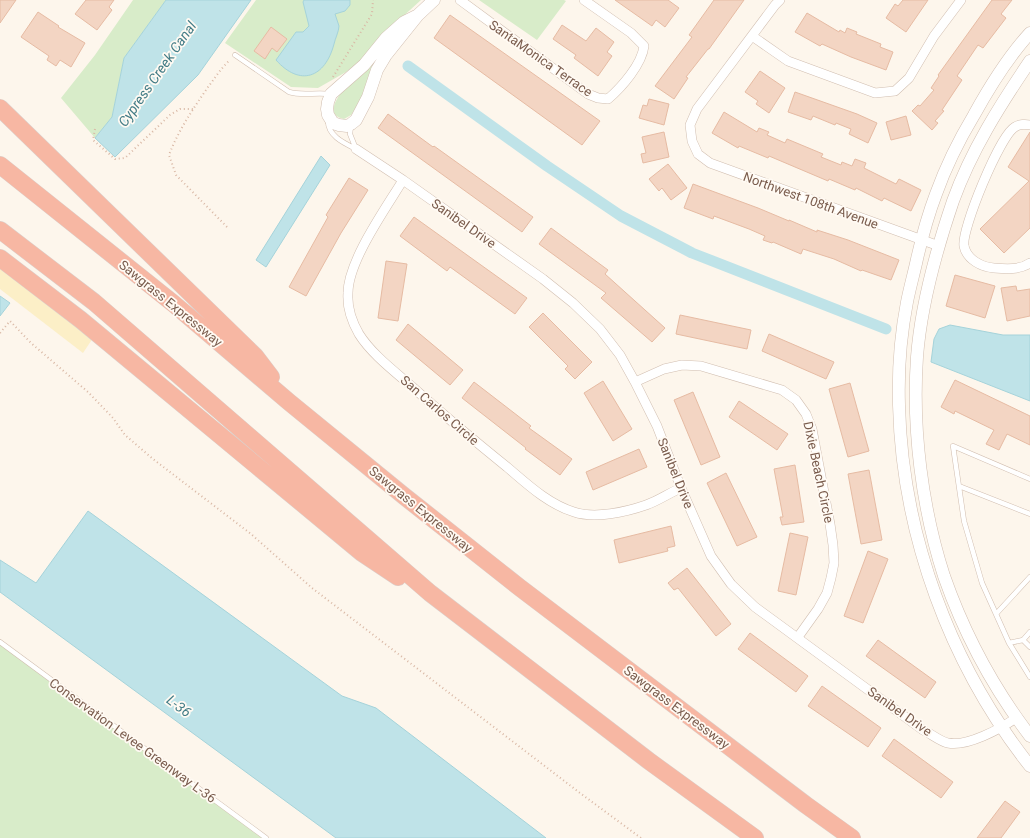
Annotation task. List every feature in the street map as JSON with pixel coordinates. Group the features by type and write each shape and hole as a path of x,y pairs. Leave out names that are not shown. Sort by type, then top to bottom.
{"highway":[{"path":"0,108 255,356 289,402"},
{"name":"Sawgrass Expressway","path":"0,165 174,304 289,402 404,496 519,587 852,838"},
{"path":"0,230 94,302 430,593 649,761 755,838"},
{"path":"0,258 81,320 362,553 392,574 430,593"}],"street":[{"path":"418,14 404,22 386,38 364,65 327,94 328,115 334,123 339,126 347,126 356,120 368,98 377,70 386,55 418,14 434,0"},
{"name":"SantaMonica Terrace","path":"460,1 588,94 608,99 617,91 636,66 643,55 644,46 631,33 584,0"},
{"path":"780,0 752,36 788,61 875,93 896,92 909,78 934,36 961,0"},
{"path":"1030,33 1019,45 987,93 959,140 935,194 907,302 900,355 899,412 904,467 914,524 930,582 949,629 971,676 1001,728 1030,766"},
{"name":"Northwest 108th Avenue","path":"752,36 697,109 690,125 692,141 698,154 710,163 939,246"},
{"path":"1030,61 1002,103 975,150 954,200 939,246 924,307 917,356 916,406 920,464 928,519 944,576 985,667 1016,718 1030,736"},
{"path":"1030,125 1025,124 1015,127 1005,138 989,169 974,205 965,234 964,245 967,255 976,263 992,268 1011,269 1030,263"},
{"name":"Sanibel Drive","path":"356,149 403,180 543,279 573,303 600,329 620,355 636,382 657,426 681,488 711,556 731,584 755,606 923,730 947,743 967,742 1001,728 1016,718"},
{"name":"San Carlos Circle","path":"403,180 371,233 353,269 348,293 350,314 359,334 372,351 468,436 537,492 556,504 575,513 599,515 621,511 646,505 681,488"},
{"name":"Dixie Beach Circle","path":"636,382 664,370 682,365 701,366 761,382 782,390 796,400 806,414 812,429 829,517 834,545 834,563 827,593 818,609 798,637"}],"lane":[{"path":"235,55 290,92 297,94 327,94"},
{"name":"Sanibel Drive","path":"328,115 328,126 332,133 341,141 356,149"},
{"path":"351,124 350,134 356,149"},
{"path":"1030,479 953,446 964,521 982,583 1009,643 1030,677"},
{"path":"959,486 1030,514"},
{"path":"996,614 1030,577"},
{"path":"1009,643 1023,640 1030,632"},
{"path":"1023,640 1030,647"},
{"name":"Conservation Levee Greenway L-36","path":"0,642 266,838"}],"path":[{"path":"327,94 372,14 374,0"},
{"path":"227,227 176,175 169,155 176,137 193,109 224,65 235,55"},
{"path":"95,129 93,140 115,159 125,158 170,114 180,109 193,109"},
{"path":"0,333 10,321 32,343 88,392 113,418 126,435 153,459 251,534 312,588 641,838"}],"green space":[{"path":"133,0 166,0 124,58 112,117 95,138 61,98 95,55"},
{"path":"256,0 421,0 377,40 362,60 346,72 318,88 291,87 225,43"},
{"path":"479,0 564,0 566,1 537,40"},
{"path":"376,57 379,58 358,105 351,115 344,119 335,115 334,108 337,99 344,89"},
{"path":"0,642 266,838 0,838"}],"sand":[{"path":"0,265 93,338 83,353 0,289"}],"water":[{"name":"Cypress Creek Canal","path":"166,0 251,0 198,75 115,157 95,138 112,117 124,58"},
{"path":"304,0 350,0 350,5 345,11 335,14 339,28 330,56 325,65 311,75 303,76 294,74 276,60 296,32 303,32 309,26 303,2"},
{"path":"321,156 330,165 266,267 256,260"},
{"path":"0,296 10,303 0,316"},
{"path":"950,325 1003,335 1030,335 1030,401 931,362 934,339 939,329"},
{"name":"L-36","path":"88,511 342,696 376,708 546,838 336,838 0,592 0,560 36,583"}],"building":[{"path":"0,0 16,0 0,23"},
{"path":"86,0 114,0 109,7 112,10 97,30 75,14"},
{"path":"615,0 668,0 679,8 665,27 656,20 652,26"},
{"path":"714,0 744,0 709,49 686,77 688,78 674,99 655,86 692,37 689,35"},
{"path":"903,0 928,0 906,32 886,18 895,4 898,6"},
{"path":"992,0 1012,0 1001,14 1006,18 983,48 978,45 957,76 962,80 942,110 944,111 935,121 938,123 932,130 912,111 918,105 920,106 934,90 931,88 939,76 938,75"},
{"path":"38,12 59,26 58,27 85,43 71,67 60,60 56,66 47,60 49,56 21,37"},
{"path":"807,13 839,32 840,30 845,33 847,28 857,32 856,34 881,44 880,47 893,52 886,70 822,44 820,46 795,32"},
{"path":"450,15 600,121 582,145 434,38"},
{"path":"562,25 586,41 596,28 614,42 607,52 612,56 598,76 574,58 576,55 553,39"},
{"path":"271,27 287,39 277,52 272,48 265,59 254,51"},
{"path":"760,71 785,88 769,113 756,104 758,101 745,92"},
{"path":"795,92 857,114 877,123 868,143 849,134 851,129 836,123 835,125 813,116 811,120 788,112"},
{"path":"649,99 669,104 664,125 639,118 643,105 647,106"},
{"path":"724,112 757,132 759,128 769,132 767,135 785,143 787,139 823,154 821,157 841,165 842,162 852,166 855,159 866,163 864,168 896,184 899,179 921,190 911,211 884,198 882,201 856,188 855,190 829,179 828,181 769,156 768,158 739,146 738,148 712,133"},
{"path":"388,114 533,217 522,232 378,128"},
{"path":"906,116 911,135 891,140 886,122"},
{"path":"664,132 669,157 643,163 641,154 646,153 642,137"},
{"path":"1030,132 1030,228 1004,253 980,229 1029,181 1008,167"},
{"path":"668,164 687,188 671,200 662,188 659,191 649,179"},
{"path":"349,178 368,190 341,233 306,296 289,287 328,217 326,215"},
{"path":"693,184 817,232 817,230 848,240 899,260 891,280 862,270 861,271 834,259 803,249 801,254 773,242 763,240 765,236 749,229 714,216 713,219 684,208"},
{"path":"414,217 527,298 515,314 450,267 447,271 400,236"},
{"path":"551,228 608,270 605,274 665,328 652,342 601,298 606,293 539,244"},
{"path":"386,261 407,264 398,321 378,318"},
{"path":"955,275 995,286 985,318 946,306"},
{"path":"1016,286 1017,291 1030,289 1030,316 1007,321 1001,288"},
{"path":"543,313 592,362 575,379 565,369 568,366 529,327"},
{"path":"680,315 751,330 747,349 676,334"},
{"path":"408,324 463,370 450,385 396,340"},
{"path":"769,334 834,362 826,379 762,351"},
{"path":"955,380 1030,416 1030,445 1007,434 999,450 986,444 994,430 955,411 954,414 941,407"},
{"path":"603,381 632,429 613,441 584,393"},
{"path":"474,382 531,426 529,428 572,459 560,475 462,398"},
{"path":"850,383 869,451 848,457 829,389"},
{"path":"693,392 720,457 701,465 674,400"},
{"path":"739,401 788,434 777,450 729,417"},
{"path":"639,449 647,467 593,490 586,472"},
{"path":"795,465 804,522 782,525 780,517 783,517 774,469"},
{"path":"869,470 882,540 861,544 848,474"},
{"path":"726,473 757,537 737,546 707,483"},
{"path":"671,526 675,546 667,548 668,551 619,563 614,540"},
{"path":"790,533 808,537 796,595 778,591"},
{"path":"868,551 888,559 863,623 844,616"},
{"path":"687,568 731,624 716,636 678,588 674,590 668,583"},
{"path":"750,633 808,676 796,692 738,649"},
{"path":"878,640 936,682 925,698 866,656"},
{"path":"822,686 881,728 868,747 808,706"},
{"path":"894,739 953,782 941,798 882,756"},
{"path":"1005,801 1020,812 1001,838 977,838"}],"waterway":[{"path":"408,66 547,166 621,216 692,253 886,329"}]}
